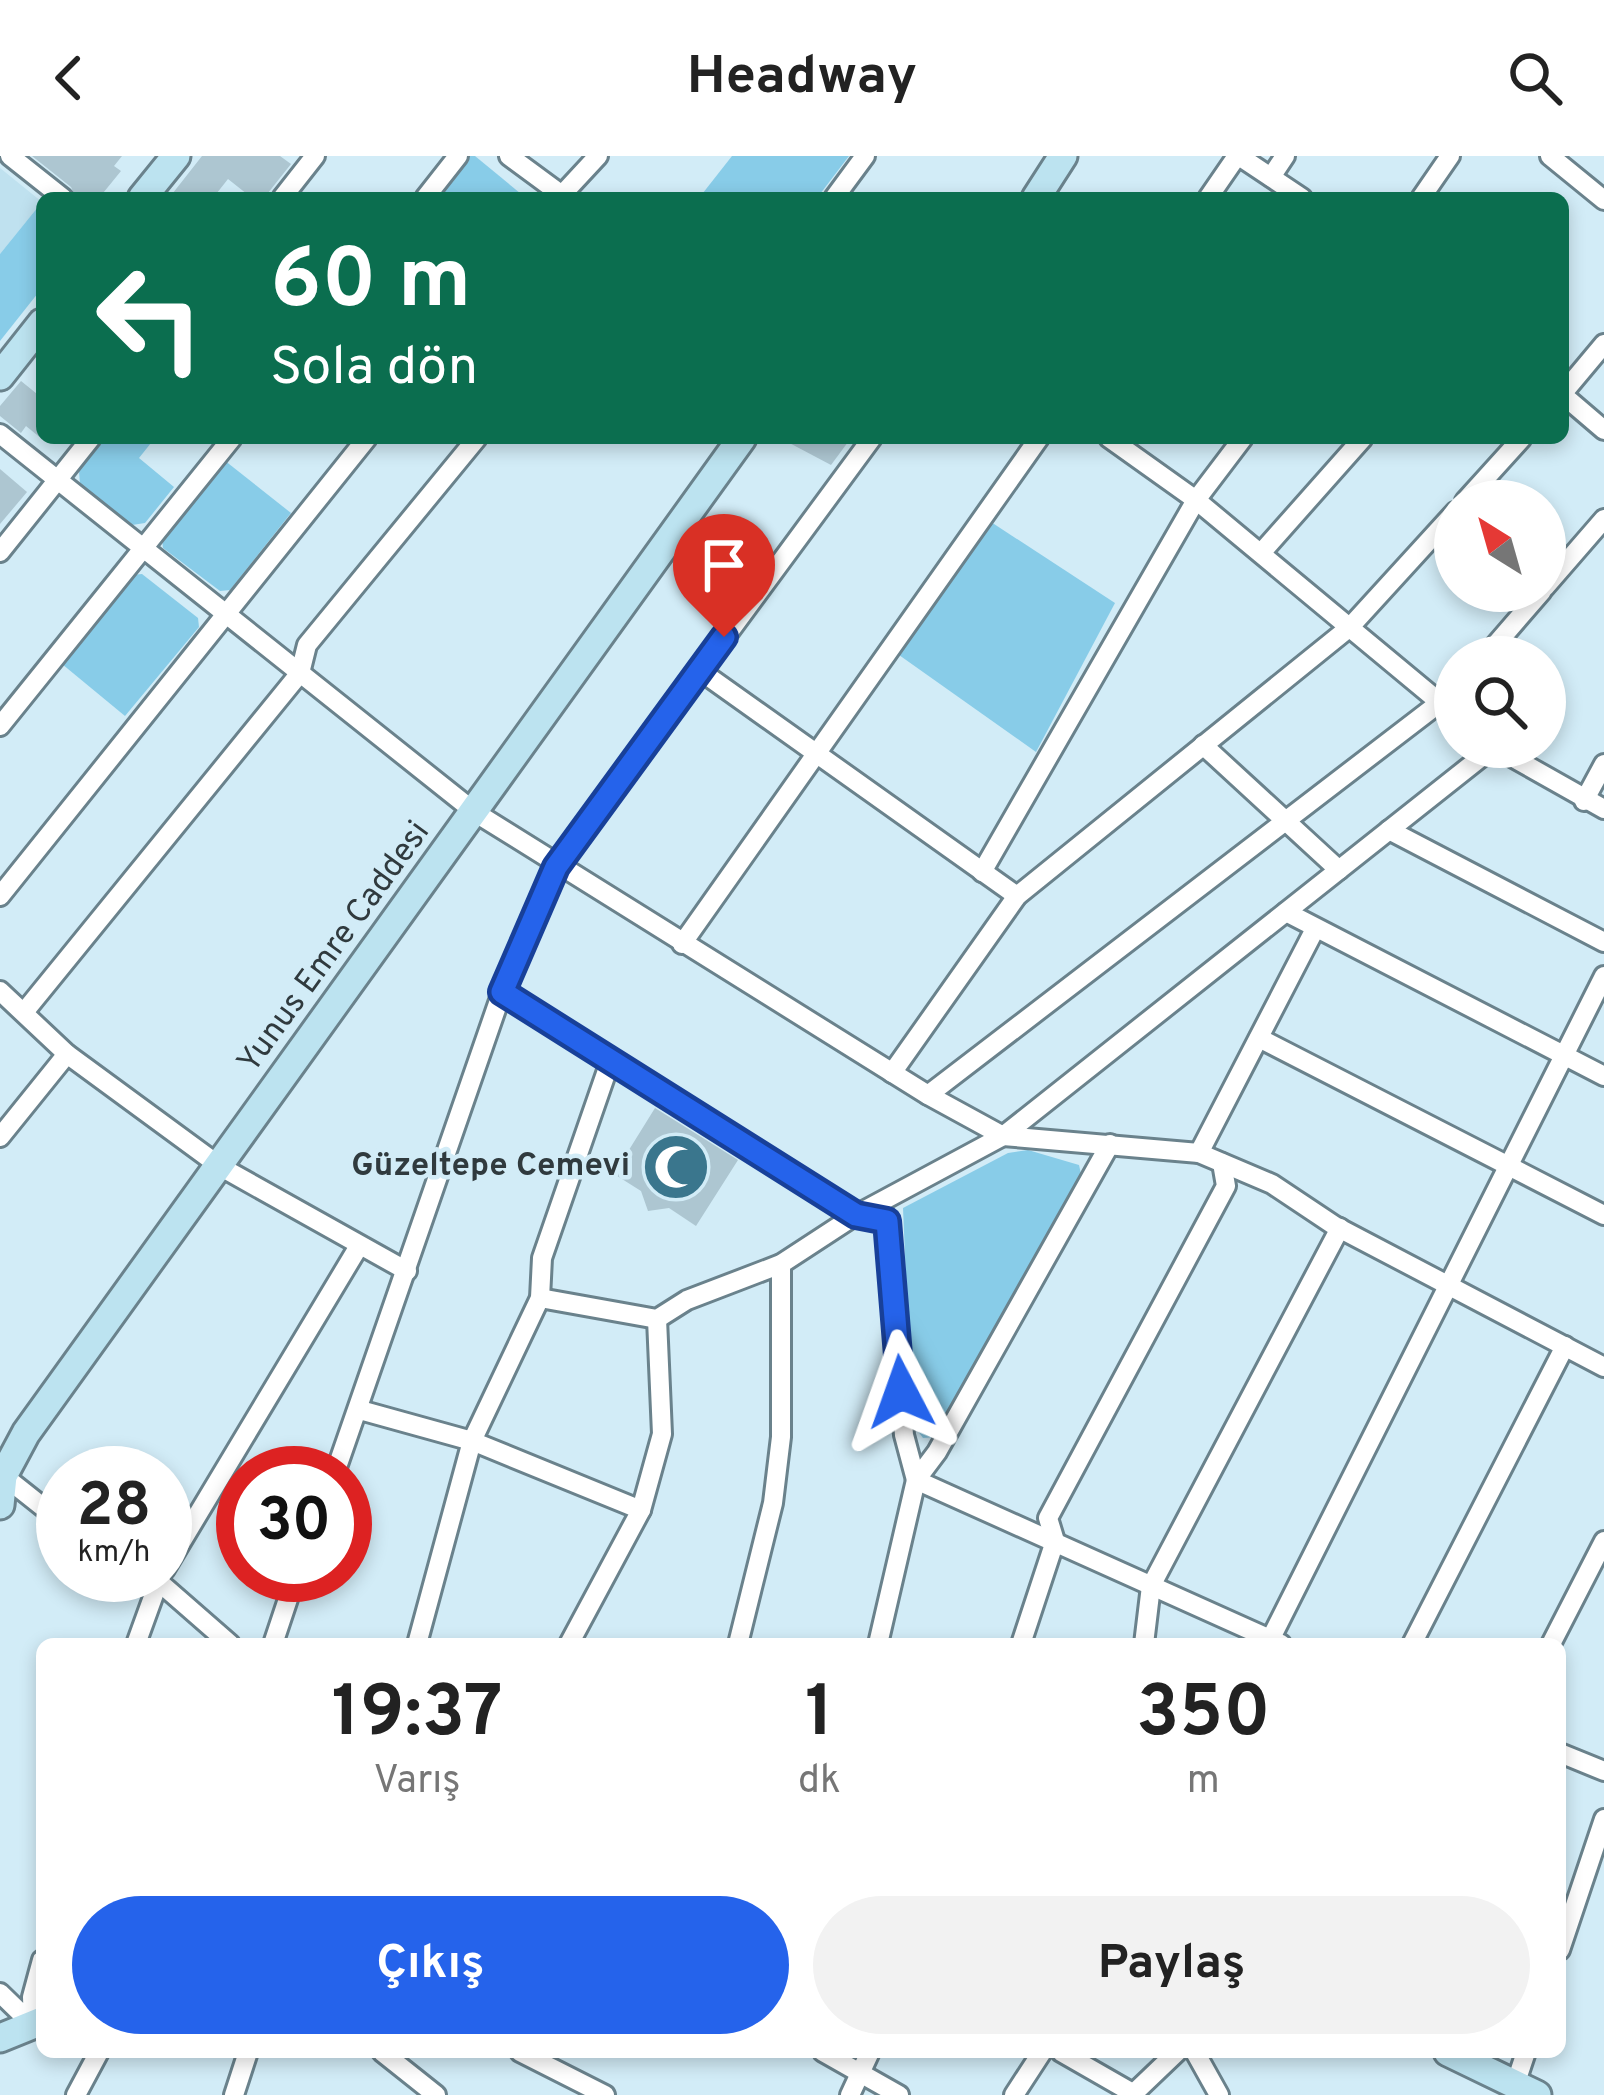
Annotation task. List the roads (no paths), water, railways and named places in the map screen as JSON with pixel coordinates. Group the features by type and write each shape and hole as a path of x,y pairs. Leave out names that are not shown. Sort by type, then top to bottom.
{"street":[{"path":"147,192 176,156"},
{"path":"287,192 315,156"},
{"path":"429,192 458,156"},
{"path":"509,156 556,192"},
{"path":"566,192 598,156"},
{"path":"838,192 865,156"},
{"path":"1040,192 1063,156"},
{"path":"1212,192 1238,156 1293,192"},
{"path":"1270,177 1285,156"},
{"path":"1425,192 1450,156"},
{"path":"1550,156 1604,200"},
{"path":"14,157 56,192"},
{"path":"0,376 36,331"},
{"path":"1569,387 1604,344"},
{"path":"1569,399 1604,430"},
{"path":"0,434 476,813 928,1095 1003,1136 1199,1153 1272,1184 1340,1228 1604,1367"},
{"path":"0,552 86,444"},
{"path":"0,726 227,444"},
{"path":"0,896 362,444"},
{"path":"25,1011 300,673 307,645 472,444"},
{"name":"Yunus Emre Caddesi","path":"0,1505 2,1474 26,1433 738,444"},
{"path":"346,1446 502,992 556,867 868,444"},
{"path":"682,944 1035,444"},
{"path":"1117,444 1196,500 1434,691"},
{"path":"982,872 1196,500 1238,444"},
{"path":"1261,554 1358,444"},
{"path":"1484,480 1517,444"},
{"path":"1566,563 1604,519"},
{"path":"892,1073 1017,896 1350,627 1434,535"},
{"path":"1503,636 1523,612"},
{"path":"699,670 1017,896"},
{"path":"928,1095 1434,716"},
{"path":"1203,746 1339,870"},
{"path":"540,1298 657,1319 687,1300 781,1264 856,1215 1003,1136 1494,747 1604,809"},
{"path":"1584,801 1604,764"},
{"path":"1390,830 1604,942"},
{"path":"1286,912 1604,1076"},
{"path":"1199,1153 1315,928"},
{"path":"1275,1638 1604,976"},
{"path":"0,991 67,1054 221,1167 407,1271"},
{"path":"502,992 856,1215 887,1221 904,1435 916,1480"},
{"path":"1259,1038 1509,1162 1604,1215"},
{"path":"0,1137 67,1054"},
{"path":"419,1638 472,1441 540,1298 542,1258 611,1059"},
{"path":"879,1638 916,1480 938,1452 1110,1144"},
{"path":"1024,1638 1055,1540 1048,1518 1226,1186 1222,1163"},
{"path":"1145,1638 1151,1586 1340,1228"},
{"path":"192,1521 359,1246"},
{"path":"739,1638 772,1503 781,1437 781,1264"},
{"path":"572,1638 641,1510 662,1433 657,1319"},
{"path":"1415,1638 1565,1346"},
{"path":"360,1410 472,1441 641,1510"},
{"path":"2,1474 36,1501"},
{"path":"916,1480 1262,1638"},
{"path":"1554,1638 1604,1540"},
{"path":"138,1638 150,1602"},
{"path":"187,1602 224,1638"},
{"path":"275,1638 287,1602"},
{"path":"1566,1756 1604,1772"},
{"path":"1566,1932 1604,1819"},
{"path":"36,1982 32,1996 36,2014"},
{"path":"0,1993 36,2021"},
{"path":"0,2038 36,2024"},
{"path":"76,2095 96,2058"},
{"path":"234,2095 246,2058"},
{"path":"390,2058 436,2095"},
{"path":"531,2058 594,2093"},
{"path":"834,2058 899,2095"},
{"path":"850,2095 867,2058"},
{"path":"1014,2095 1038,2058"},
{"path":"1071,2058 1134,2094 1171,2058"},
{"path":"1198,2058 1219,2095"},
{"path":"1458,2058 1505,2087 1522,2058"}],"place":[{"name":"Güzeltepe Cemevi","path":"676,1167"}]}
